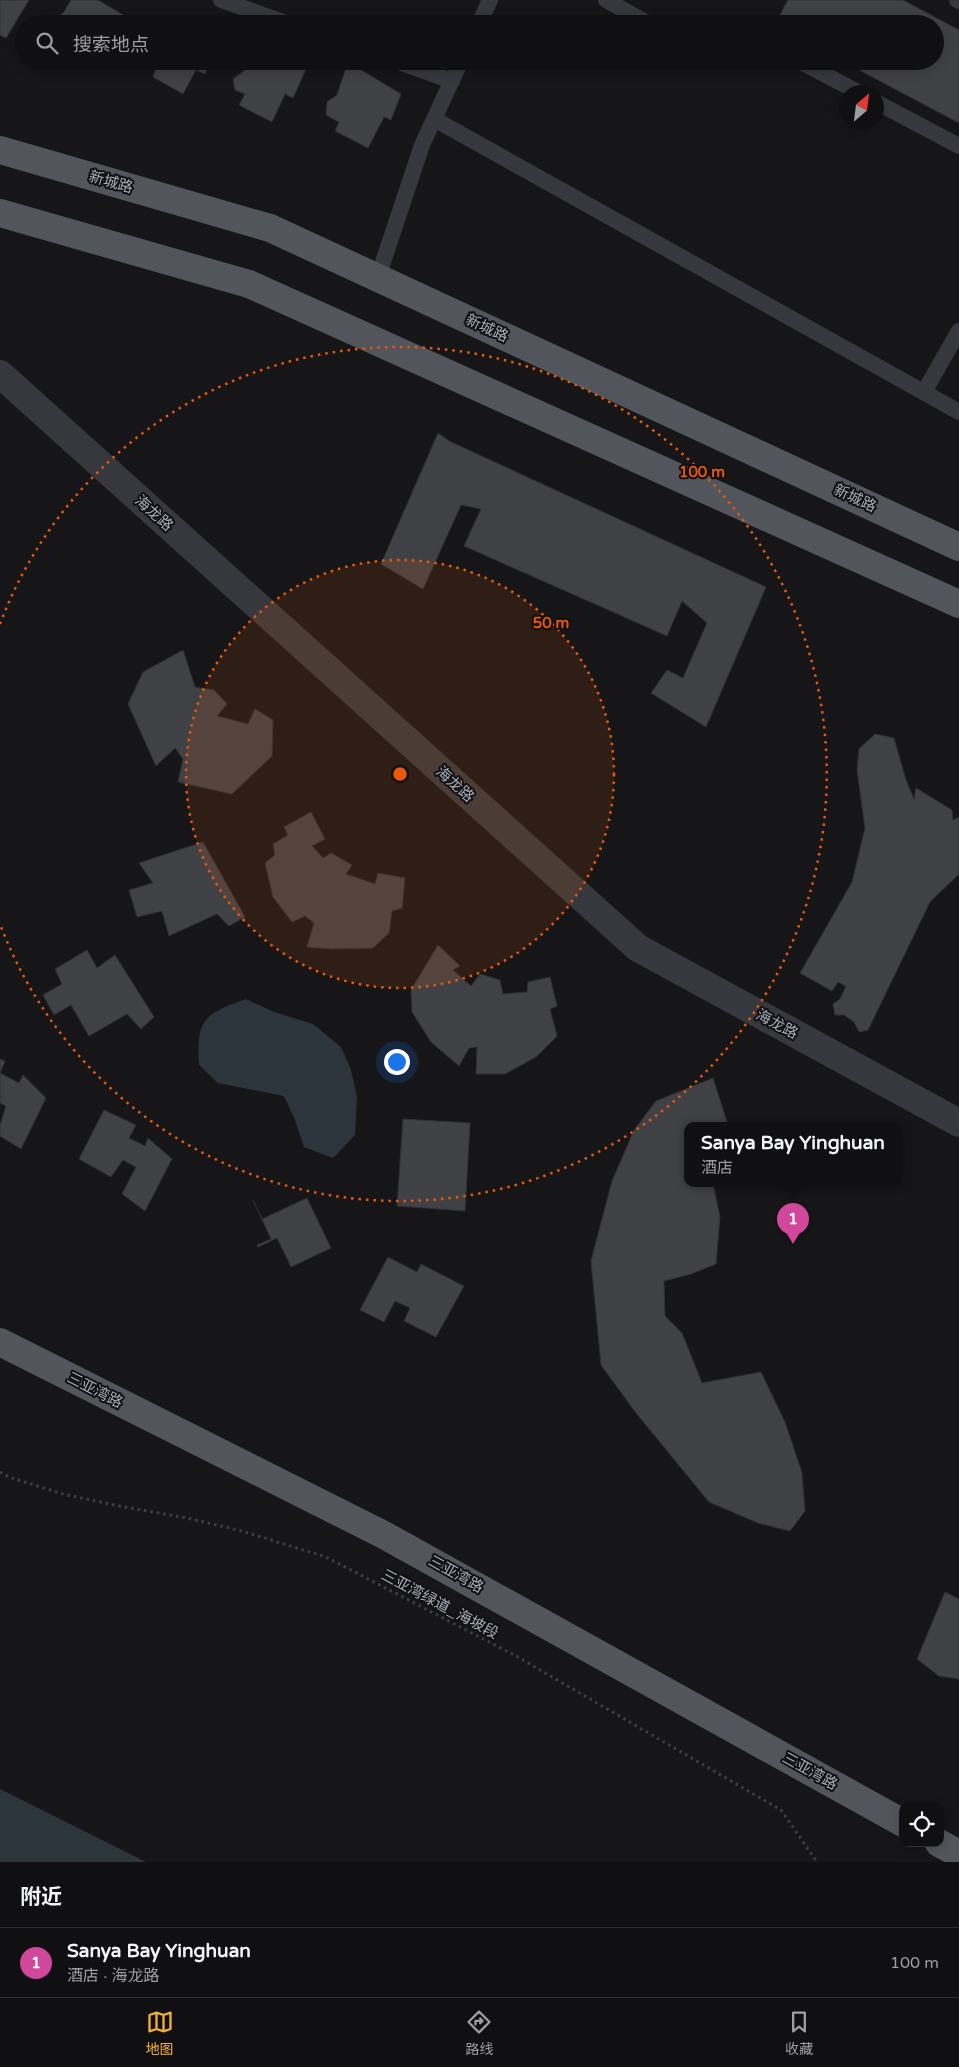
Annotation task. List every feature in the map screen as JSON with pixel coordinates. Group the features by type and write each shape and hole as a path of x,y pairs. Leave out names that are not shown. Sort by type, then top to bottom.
{"main road":[{"name":"新城路","path":"0,150 270,228 957,541"},
{"path":"0,213 250,284 959,604"},
{"name":"三亚湾路","path":"0,1342 384,1535 899,1821"},
{"path":"944,1846 959,1854"}],"street":[{"name":"海龙路","path":"0,374 638,948 959,1122"}],"lane":[{"path":"221,0 264,15"},
{"path":"483,15 490,0"},
{"path":"606,0 633,15"},
{"path":"421,70 452,81"},
{"path":"378,277 422,144 457,70"},
{"path":"817,70 845,85"},
{"path":"884,106 959,146"},
{"path":"434,119 959,412"},
{"path":"924,392 959,331"}],"path":[{"name":"三亚湾绿道_海坡段","path":"0,1472 9,1477 63,1494 114,1506 187,1518 242,1531 326,1557 516,1656 781,1810 817,1862"}],"shaded area":[{"path":"246,999 274,1012 313,1024 341,1047 351,1070 357,1097 355,1135 333,1158 304,1147 284,1096 218,1083 199,1065 199,1037 206,1020 221,1009"},
{"path":"0,1789 146,1862 0,1862"}],"building":[{"path":"0,0 29,0 20,15 15,15 15,23 6,38 0,35"},
{"path":"71,0 98,0 123,15 60,15"},
{"path":"788,0 903,0 931,15 780,15"},
{"path":"944,22 959,30 959,123 859,70 944,70"},
{"path":"156,70 196,70 183,94 153,77"},
{"path":"196,70 207,70 205,74"},
{"path":"306,70 293,98 285,94 272,122 239,105 245,94 235,90 233,79 244,71"},
{"path":"345,70 361,70 401,94 391,120 384,117 368,148 335,131 339,122 326,115 327,102 337,95"},
{"path":"438,433 449,441 766,587 706,727 651,693 667,670 683,678 707,623 682,601 667,636 464,546 481,509 461,505 423,589 381,564"},
{"path":"183,650 195,687 214,690 227,704 217,716 248,724 255,709 273,720 272,756 232,794 178,782 183,759 175,748 156,766 128,704 143,672"},
{"path":"875,734 894,738 906,780 914,799 916,788 952,810 953,820 959,817 959,874 930,902 868,1030 859,1032 854,1022 844,1015 835,1015 833,1004 840,999 846,986 838,982 832,991 800,973 852,882 865,828 857,770 859,749"},
{"path":"311,812 325,839 312,846 323,858 331,853 352,865 346,874 375,884 378,873 405,878 402,908 392,911 389,933 373,948 332,949 307,947 314,923 305,916 292,922 273,897 265,863 275,855 273,844 288,835 284,827"},
{"path":"203,842 245,917 229,926 217,914 169,936 162,911 137,917 129,890 153,883 139,863"},
{"path":"438,945 460,966 453,970 471,986 480,974 500,980 503,994 527,992 528,982 550,977 557,1006 550,1009 557,1036 536,1057 505,1074 476,1074 477,1047 469,1048 459,1066 431,1042 412,1012 411,990"},
{"path":"87,950 97,968 115,955 154,1017 141,1029 127,1014 89,1036 71,1005 54,1015 43,995 62,984 55,969"},
{"path":"0,1059 5,1061 0,1073"},
{"path":"0,1073 19,1083 23,1075 46,1098 21,1149 0,1136 0,1125 6,1106 0,1103"},
{"path":"713,1078 727,1122 684,1122 684,1187 714,1187 720,1217 716,1264 691,1274 664,1281 665,1316 682,1333 702,1383 761,1372 785,1422 802,1473 805,1511 790,1531 758,1523 709,1502 636,1413 601,1365 591,1261 612,1181 634,1130 656,1101"},
{"path":"104,1110 136,1125 129,1138 145,1146 148,1138 172,1159 145,1211 122,1194 136,1167 123,1160 111,1177 79,1159"},
{"path":"403,1119 470,1123 465,1211 397,1206"},
{"path":"307,1198 331,1248 291,1267 277,1238 258,1247 257,1245 271,1239 253,1200 262,1219"},
{"path":"388,1257 417,1272 421,1264 464,1286 436,1337 404,1321 410,1308 395,1301 384,1322 360,1310"},
{"path":"945,1592 959,1599 959,1679 939,1676 917,1659"}],"place":[{"name":"Sanya Bay Yinghuan","path":"793,1244"}]}
